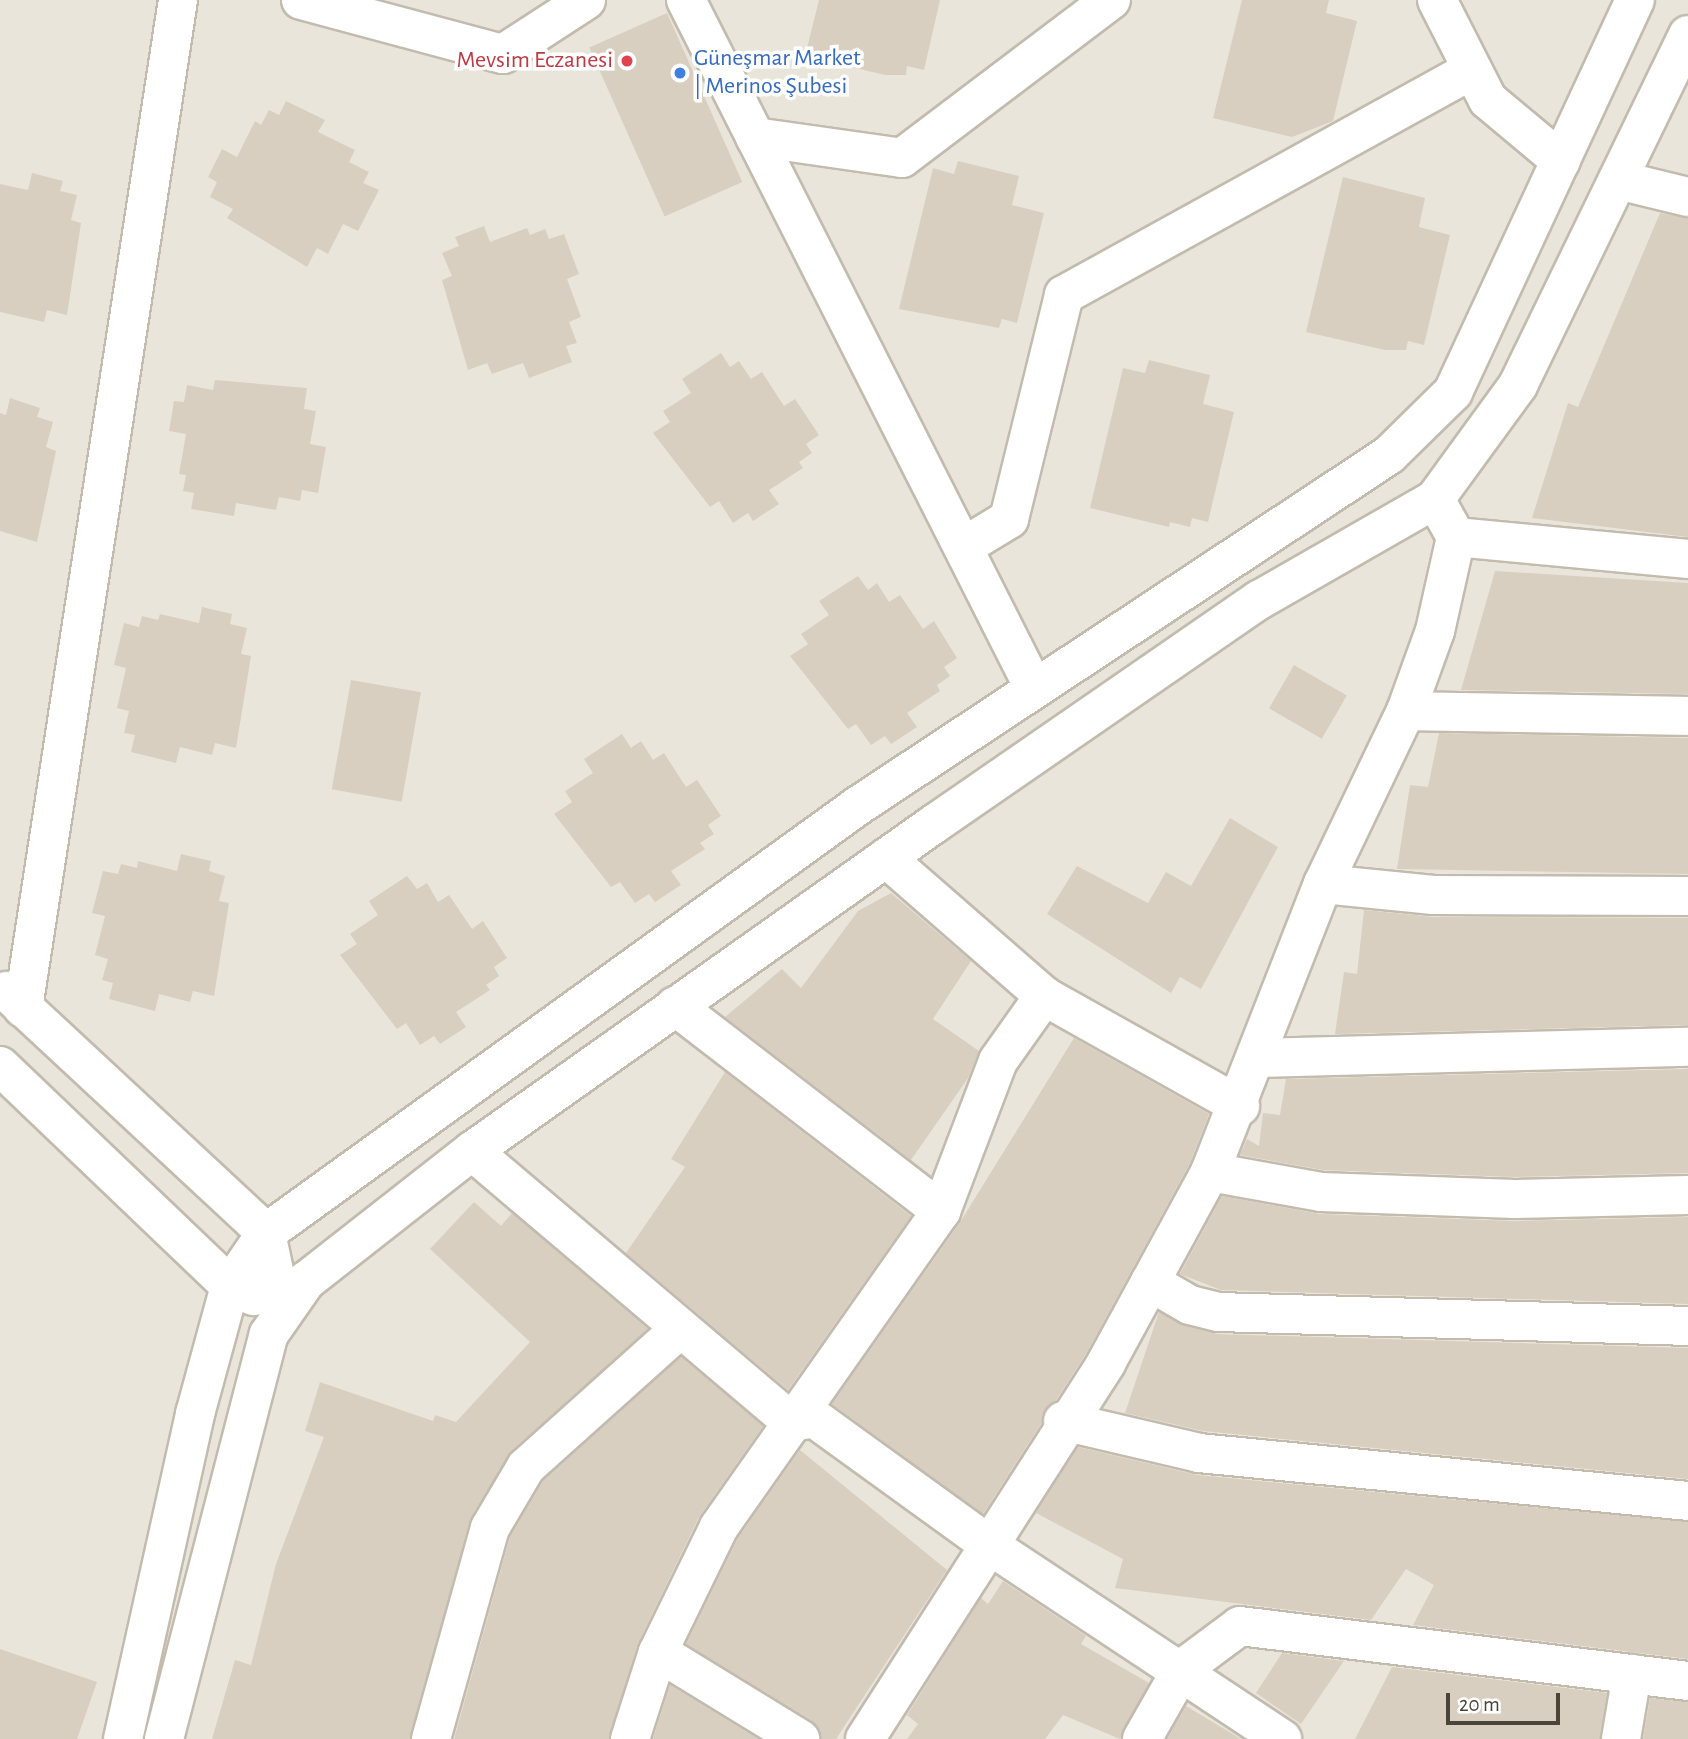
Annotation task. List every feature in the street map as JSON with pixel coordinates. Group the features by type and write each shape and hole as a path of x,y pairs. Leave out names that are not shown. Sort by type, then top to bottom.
{"street":[{"path":"178,0 12,997 266,1233 282,1308"},
{"path":"301,0 503,54 586,0"},
{"path":"686,0 1034,688"},
{"path":"755,137 902,158 1111,0"},
{"path":"1437,0 1488,100 1561,161"},
{"path":"123,1739 195,1414 230,1286 266,1233 859,805 1390,455 1452,393 1635,0"},
{"path":"164,1739 269,1334 282,1308 306,1281 472,1151 886,858 1259,600 1435,499 1518,385 1688,35"},
{"path":"963,547 1009,519 1064,295 1472,70"},
{"path":"1618,180 1688,197"},
{"path":"865,1739 992,1547 1063,1421 1106,1363 1210,1172 1240,1106 1323,884 1406,711 1435,631 1456,537 1435,499"},
{"path":"1456,537 1688,559"},
{"path":"1406,711 1688,716"},
{"path":"886,858 1044,996 1240,1106"},
{"path":"1323,884 1433,895 1688,896"},
{"path":"630,1739 658,1652 719,1527 940,1211 998,1061 1044,996"},
{"path":"675,1006 940,1211"},
{"path":"1258,1058 1688,1047"},
{"path":"0,1066 230,1286 282,1308"},
{"path":"472,1151 792,1422"},
{"path":"1210,1172 1321,1192 1515,1199 1688,1195"},
{"path":"1150,1282 1190,1306 1219,1312 1688,1326"},
{"path":"431,1739 490,1528 526,1467 680,1329"},
{"path":"792,1422 814,1418 992,1547 1182,1669 1282,1739"},
{"path":"1063,1421 1199,1453 1688,1500"},
{"path":"1142,1739 1182,1669 1240,1626 1688,1681"},
{"path":"658,1652 800,1739"},
{"path":"1621,1739 1632,1674"}],"shaded area":[{"path":"0,0 1688,0 1688,1739 0,1739"}],"building":[{"path":"819,0 940,0 924,70 907,66 906,75 885,75 805,56"},
{"path":"1242,0 1329,0 1326,13 1357,21 1333,121 1292,137 1213,118"},
{"path":"667,13 742,182 665,217 589,48"},
{"path":"286,101 325,120 318,132 355,150 349,162 369,172 363,183 379,190 358,231 343,224 328,254 317,248 307,267 227,218 233,209 210,197 217,182 208,177 222,149 237,157 255,121 261,125 269,110 279,115"},
{"path":"958,161 1019,176 1012,205 1044,213 1017,323 1002,319 999,328 899,309 933,168 954,174"},
{"path":"32,173 63,181 60,191 77,195 71,220 81,223 67,315 47,310 44,322 0,312 0,184 28,190"},
{"path":"1343,177 1425,198 1419,227 1450,235 1424,345 1408,341 1406,350 1385,350 1306,332"},
{"path":"1660,213 1688,218 1688,537 1532,518 1568,403 1578,407"},
{"path":"484,226 490,242 527,228 530,235 545,229 549,239 564,234 579,274 567,279 581,317 569,322 577,343 566,346 572,362 529,378 523,363 492,374 487,363 468,370 442,280 452,276 442,253 459,246 455,237"},
{"path":"721,353 730,367 739,361 751,379 762,372 784,406 795,399 819,435 806,444 812,453 799,462 803,468 769,490 779,504 753,521 748,513 733,523 719,501 710,507 653,433 670,422 663,411 691,393 682,379"},
{"path":"1149,360 1210,375 1203,404 1234,412 1208,522 1192,518 1190,527 1170,522 1169,527 1090,508 1123,368 1145,373"},
{"path":"215,380 307,388 304,409 316,411 310,444 326,447 318,493 302,490 300,501 279,497 276,510 236,503 234,516 191,509 194,493 183,491 186,475 179,474 186,434 169,431 174,401 184,402 187,385 213,390"},
{"path":"10,398 40,408 37,417 53,422 46,447 56,451 37,542 0,531 0,413 6,415"},
{"path":"1495,571 1688,583 1688,694 1461,690"},
{"path":"858,576 868,590 877,583 889,602 900,595 923,629 934,621 957,658 944,667 950,676 937,685 940,691 907,713 917,727 891,744 885,736 871,745 856,724 848,729 790,656 808,644 801,634 829,615 819,601"},
{"path":"202,607 232,614 230,624 247,628 241,654 251,656 236,748 215,743 212,755 180,747 176,763 131,752 135,735 124,733 129,711 117,708 126,668 114,665 124,623 139,627 142,616 158,620 160,614 199,623"},
{"path":"1294,665 1347,695 1322,739 1269,708"},
{"path":"351,680 421,692 402,802 332,789"},
{"path":"1439,733 1688,738 1688,874 1397,869 1410,785 1428,787"},
{"path":"622,734 631,748 641,741 653,760 664,753 686,787 697,780 721,816 708,825 714,834 700,843 705,849 671,871 681,885 655,902 649,894 635,903 620,882 611,887 554,814 572,802 565,791 593,773 584,759"},
{"path":"1230,818 1278,847 1201,989 1180,977 1171,993 1047,914 1077,866 1148,903 1166,872 1191,886"},
{"path":"181,854 211,861 209,871 225,876 219,901 229,903 214,996 193,991 190,1002 159,994 155,1011 109,999 113,983 102,980 108,959 95,955 105,916 92,913 103,871 118,874 121,864 137,868 138,861 177,871"},
{"path":"407,876 417,889 427,883 438,902 449,895 472,929 483,921 507,958 494,967 499,976 486,985 490,990 456,1012 466,1027 440,1044 434,1036 420,1045 406,1023 397,1029 340,955 357,944 350,934 378,915 369,901"},
{"path":"891,893 971,961 933,1019 979,1051 968,1078 911,1160 725,1017 782,969 801,988 858,911"},
{"path":"1364,910 1433,917 1688,918 1688,1025 1335,1034 1344,972 1357,974"},
{"path":"1074,1038 1209,1114 1190,1163 1087,1352 983,1514 832,1404 959,1224"},
{"path":"1688,1069 1688,1173 1515,1177 1323,1170 1240,1155 1247,1139 1259,1146 1263,1113 1280,1115 1286,1079"},
{"path":"725,1072 911,1216 788,1390 626,1253 685,1167 671,1159"},
{"path":"1222,1196 1320,1214 1514,1221 1688,1217 1688,1304 1221,1290 1180,1274"},
{"path":"474,1202 501,1226 512,1213 648,1329 511,1451 471,1517 410,1739 212,1739 235,1660 251,1665 276,1564 324,1437 305,1431 320,1382 433,1421 435,1415 456,1422 530,1342 430,1249"},
{"path":"1159,1312 1217,1334 1688,1348 1688,1479 1203,1431 1125,1413"},
{"path":"681,1357 763,1426 699,1517 638,1643 609,1739 454,1739 510,1537 543,1481"},
{"path":"1078,1447 1197,1475 1688,1522 1688,1659 1413,1625 1434,1585 1406,1569 1371,1620 1115,1588 1123,1559 1036,1513"},
{"path":"800,1450 947,1570 836,1739 822,1739 811,1720 686,1644 738,1538"},
{"path":"1003,1581 1086,1636 1081,1644 1149,1683 1120,1739 1063,1715 1045,1739 907,1739 918,1724 907,1715 981,1598 988,1604"},
{"path":"0,1649 97,1682 77,1739 0,1739"},
{"path":"1282,1653 1344,1661 1301,1724 1256,1693"},
{"path":"1392,1667 1607,1693 1600,1739 1355,1739"},
{"path":"670,1685 758,1739 653,1739"},
{"path":"1650,1698 1688,1702 1688,1739 1643,1739"},
{"path":"1186,1706 1241,1739 1167,1739"}],"place":[{"name":"Mevsim Eczanesi","path":"627,61"},
{"name":"Güneşmar Market | Merinos Şubesi","path":"680,73"}]}
